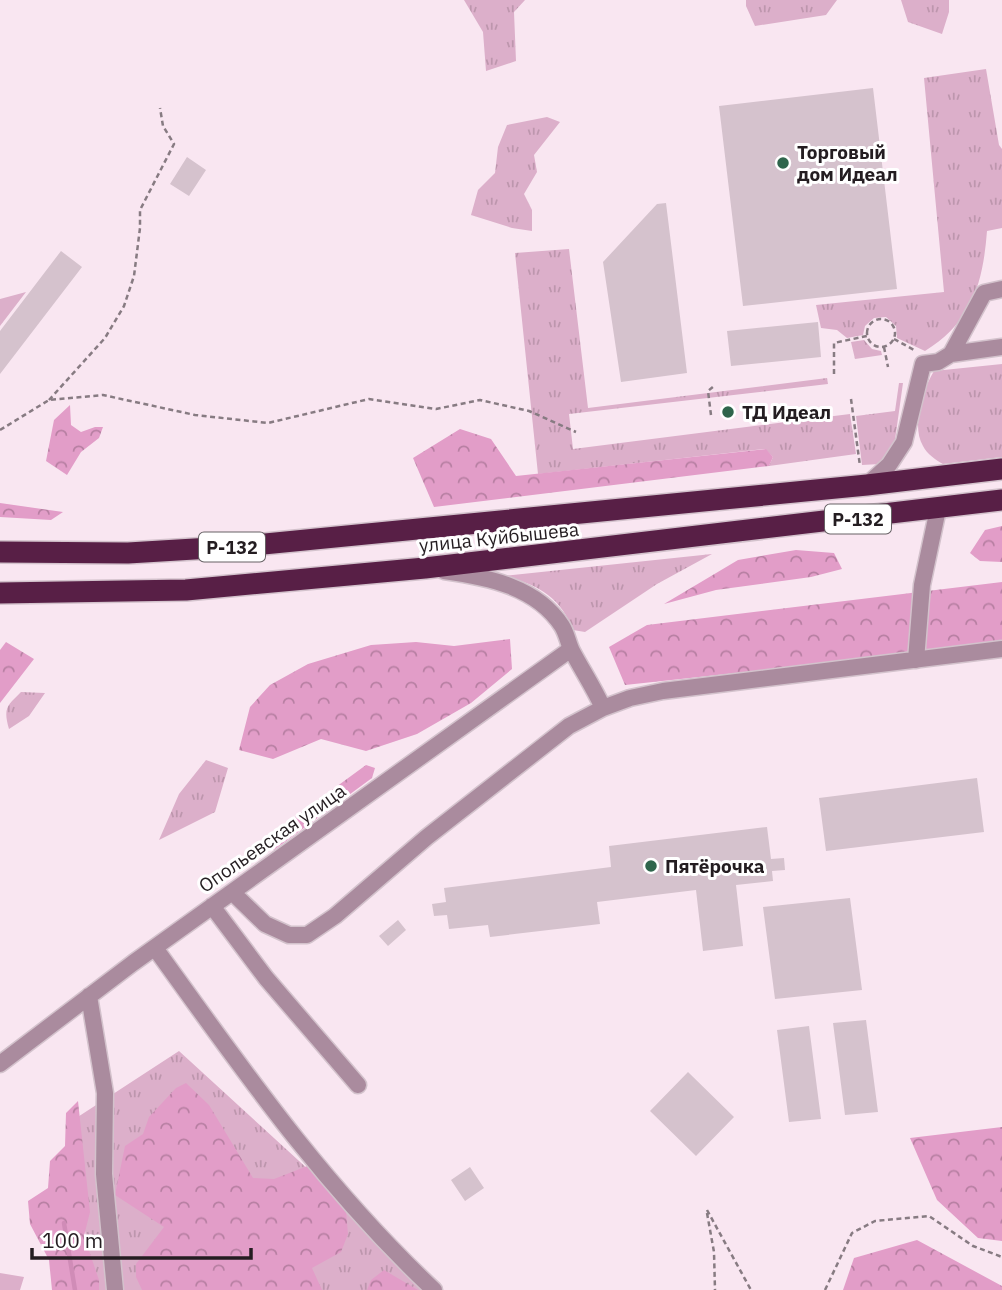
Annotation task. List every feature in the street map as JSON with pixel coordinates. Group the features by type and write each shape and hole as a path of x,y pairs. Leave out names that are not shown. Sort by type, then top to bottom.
{"highway":[{"name":"улица Куйбышева","path":"0,552 128,553 244,546 863,476 1002,469"},
{"name":"улица Куйбышева","path":"0,593 186,590 425,568 1002,500"}],"street":[{"path":"951,354 984,293 1002,289"},
{"path":"863,476 889,465 904,442 923,364 938,362 951,354 1002,347"},
{"path":"916,660 922,585 939,509"},
{"path":"425,568 465,574 528,593 547,607 563,628 571,649 603,708"},
{"name":"Опольевская улица","path":"0,1064 212,906 571,649"},
{"path":"233,892 265,924 289,935 307,935 335,916 427,836 569,726 603,708 630,698 663,691 1002,649"},
{"path":"212,906 266,978 358,1085"},
{"path":"155,948 260,1095 318,1168 387,1246 434,1290"},
{"path":"89,996 105,1093 104,1174 115,1290"}],"path":[{"path":"0,430 49,400 105,338 124,306 134,276 140,210 174,144 163,126 160,108"},
{"path":"880,319 891,323 894,328 894,339 884,348 873,345 867,336 870,325 880,319"},
{"path":"834,374 834,343 867,336"},
{"path":"884,348 888,367"},
{"path":"711,415 708,391 714,386"},
{"path":"49,400 103,395 195,415 268,423 369,399 436,409 480,400 529,411 576,432"},
{"path":"851,400 863,476"},
{"path":"715,1290 714,1252 707,1210 751,1290"},
{"path":"825,1290 852,1233 875,1221 929,1216 973,1246 1002,1257"}],"green space":[{"path":"464,0 525,0 514,12 516,61 486,71 483,32"},
{"path":"746,0 837,0 826,15 755,26"},
{"path":"901,0 949,0 949,12 942,34 908,22"},
{"path":"986,69 999,145 1002,149 1002,228 987,231 978,284 964,314 941,340 925,351 897,338 896,326 886,317 874,318 865,326 863,335 847,338 837,330 821,328 816,305 944,292 924,78"},
{"path":"547,117 560,122 534,155 537,172 524,194 532,210 532,231 512,228 471,215 478,190 495,173 498,147 507,125"},
{"path":"569,249 588,408 827,378 828,384 569,414 573,449 850,414 856,454 769,466 773,457 765,449 538,474 515,253"},
{"path":"26,292 0,326 0,299"},
{"path":"864,340 872,349 881,351 882,355 855,359 851,342"},
{"path":"1002,364 1002,457 943,464 937,461 925,449 918,428 923,397 934,371"},
{"path":"899,383 903,383 894,447 880,464 862,465 856,416 895,411"},
{"path":"70,405 71,425 81,432 103,427 99,438 81,452 67,475 46,461 54,420"},
{"path":"460,429 491,439 516,476 766,449 773,457 769,466 434,507 413,458"},
{"path":"0,503 63,512 51,520 0,517"},
{"path":"1002,526 1002,562 980,561 970,553 985,530"},
{"path":"796,550 834,553 842,569 811,577 716,590 664,604 738,560"},
{"path":"712,554 657,584 585,632 573,630 562,609 546,593 503,576"},
{"path":"1002,582 1002,644 625,685 609,647 647,625"},
{"path":"510,639 512,669 471,703 417,734 366,751 321,739 273,759 239,750 250,707 270,685 308,664 371,645 416,642 454,646"},
{"path":"6,642 34,659 0,703 0,650"},
{"path":"21,692 45,693 29,716 9,729 6,716 8,708"},
{"path":"206,760 228,768 215,812 159,840 179,794"},
{"path":"366,765 375,768 372,778 274,850 258,848 269,836"},
{"path":"179,1051 440,1290 95,1290 67,1124"},
{"path":"186,1083 209,1105 253,1178 274,1179 310,1165 336,1190 346,1211 348,1234 341,1252 312,1268 322,1290 142,1290 136,1277 136,1264 164,1227 115,1195 125,1146 143,1134 149,1117 176,1088"},
{"path":"78,1101 90,1212 84,1236 99,1280 99,1290 52,1290 49,1260 30,1224 28,1201 48,1188 50,1161 65,1146 66,1113"},
{"path":"1002,1127 1002,1241 978,1238 937,1200 910,1138"},
{"path":"917,1240 1002,1286 1002,1290 843,1290 854,1258"},
{"path":"384,1270 418,1290 367,1290 371,1280"},
{"path":"0,1273 24,1277 20,1290 0,1290"}],"building":[{"path":"873,88 897,289 743,306 719,106"},
{"path":"187,157 206,170 189,196 170,184"},
{"path":"666,203 687,373 621,382 603,262 657,204"},
{"path":"61,251 82,267 0,374 0,331"},
{"path":"818,322 821,357 731,366 727,331"},
{"path":"977,778 984,832 826,851 819,798"},
{"path":"767,827 771,859 784,858 785,870 772,871 773,881 736,885 743,946 703,951 696,890 597,902 600,924 490,937 488,925 449,929 447,915 434,916 432,904 446,902 444,888 611,867 609,846"},
{"path":"850,898 862,990 775,999 763,907"},
{"path":"398,920 406,930 388,946 379,936"},
{"path":"866,1020 878,1112 845,1115 833,1023"},
{"path":"809,1026 821,1119 789,1122 777,1030"},
{"path":"688,1072 734,1117 696,1156 650,1111"},
{"path":"470,1167 484,1188 465,1201 451,1180"}],"waterway":[{"path":"64,1223 75,1290"}],"place":[{"name":"Торговый дом Идеал","path":"783,163"},
{"name":"ТД Идеал","path":"728,412"},
{"name":"Пятёрочка","path":"651,866"}]}
